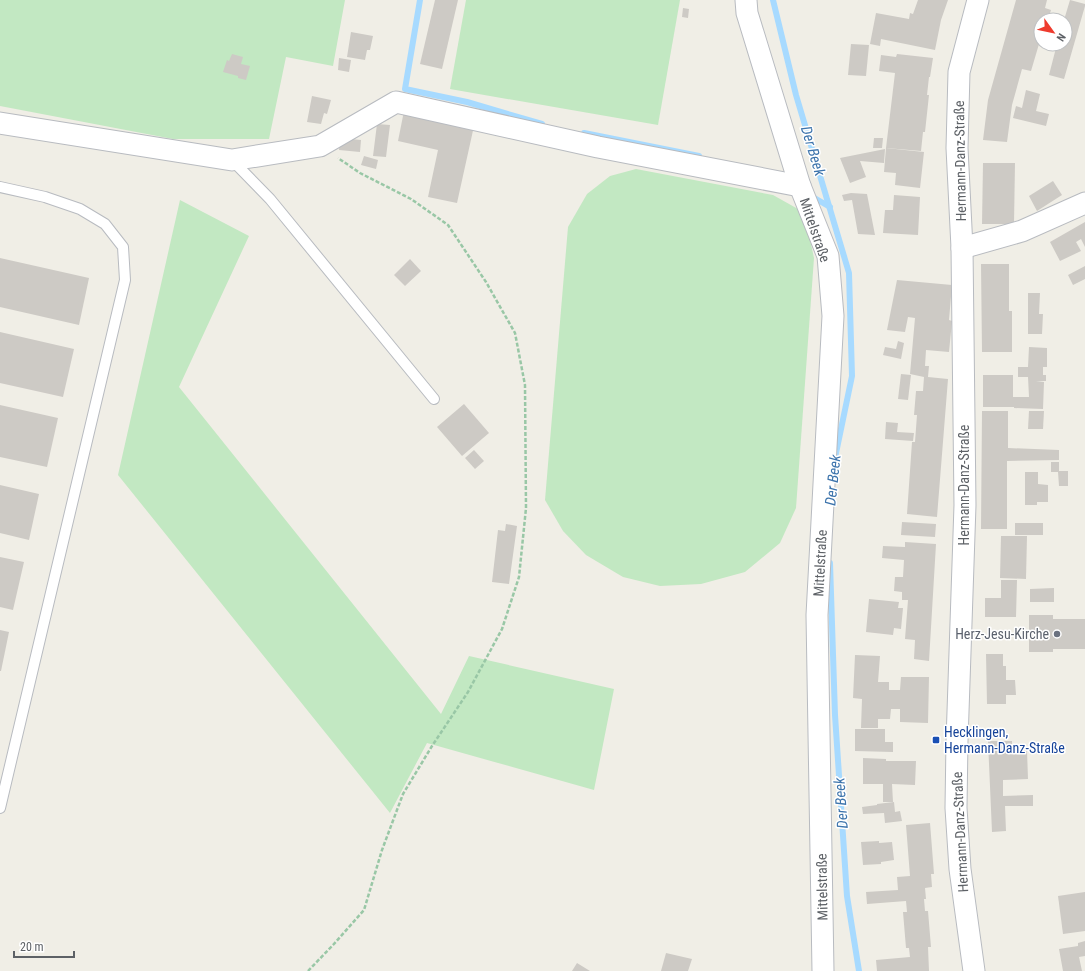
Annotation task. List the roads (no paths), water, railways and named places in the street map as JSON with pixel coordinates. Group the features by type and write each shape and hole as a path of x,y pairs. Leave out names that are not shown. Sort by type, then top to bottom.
{"street":[{"name":"Mittelstraße","path":"746,0 747,13 800,186 828,256 833,316 817,615 823,971"},
{"name":"Hermann-Danz-Straße","path":"974,971 960,869 956,808 957,741 966,505 962,248 957,148 959,72 978,0"},
{"path":"0,123 232,160 320,146 396,102 598,147 800,186"},
{"path":"962,248 1022,231 1085,203"}],"lane":[{"path":"232,160 270,199 434,399"},
{"path":"0,187 45,197 80,209 105,224 123,246 126,280 0,808"}],"waterway":[{"path":"420,0 405,89 467,102 542,124"},
{"name":"Der Beek","path":"773,0 796,95 849,273 852,376 835,458"},
{"path":"584,133 699,156"},
{"path":"811,196 830,207"},
{"name":"Der Beek","path":"830,563 835,715 847,896 859,971"}],"place":[{"name":"Herz-Jesu-Kirche","path":"1057,634"},
{"name":"Hecklingen, Hermann-Danz-Straße","path":"936,740"}]}
